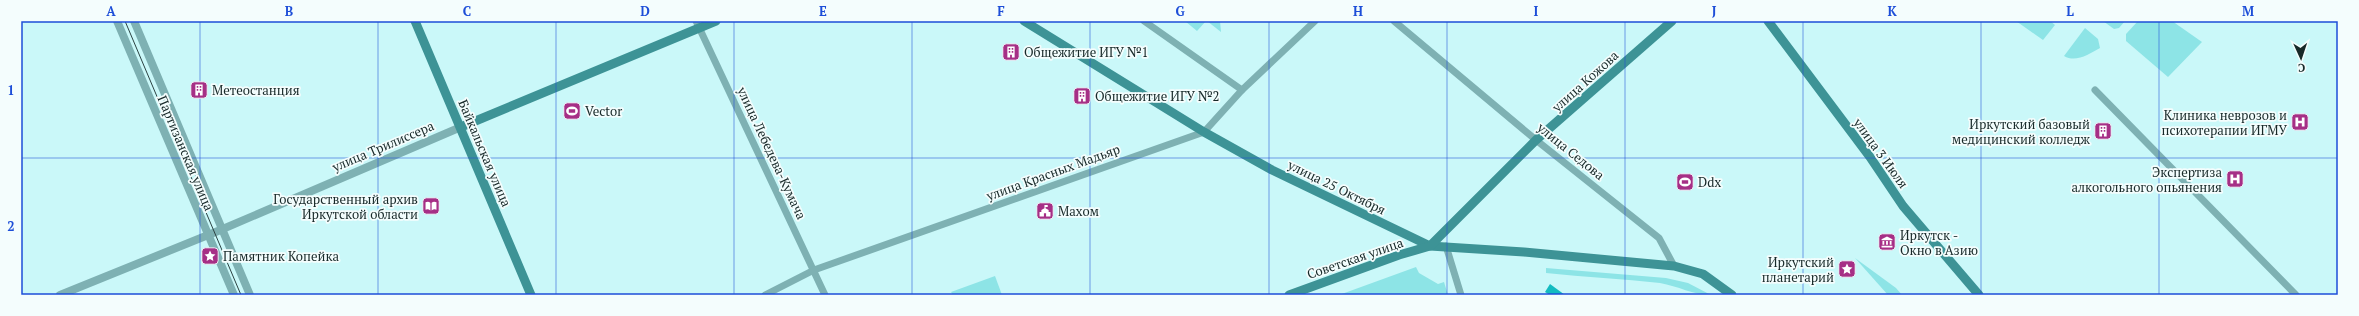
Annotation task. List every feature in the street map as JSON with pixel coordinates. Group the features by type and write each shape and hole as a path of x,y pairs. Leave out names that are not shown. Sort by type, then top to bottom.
{"main road":[{"name":"Байкальская улица","path":"415,21 531,295"},
{"name":"улица Трилиссера","path":"461,127 698,25 716,21"},
{"name":"улица 25 Октября","path":"1024,21 1204,132 1272,170 1430,246 1446,246 1674,266"},
{"name":"улица Кожова","path":"1430,246 1536,140 1672,21"},
{"name":"улица 3 Июля","path":"1768,21 1870,158 1903,206 1979,295"},
{"name":"Советская улица","path":"1289,295 1399,255 1430,246"},
{"path":"1674,266 1703,274 1732,295"}],"street":[{"name":"Партизанская улица","path":"117,21 234,295"},
{"name":"Партизанская улица","path":"134,21 250,295"},
{"path":"1144,21 1242,90"},
{"name":"улица Красных Мадьяр","path":"766,295 814,270 1204,132 1242,90 1314,21"},
{"name":"улица Седова","path":"1394,21 1536,140 1659,238 1674,266"},
{"name":"улица Лебедева-Кумача","path":"698,25 825,295"},
{"path":"2095,90 2296,295"},
{"name":"улица Трилиссера","path":"60,295 208,235 461,127"},
{"path":"1446,246 1461,295"}],"shaded area":[{"path":"1185,21 1206,21 1197,31"},
{"path":"1207,21 1220,21 1221,32"},
{"path":"2016,21 2050,21 2055,25 2043,40"},
{"path":"2103,21 2125,21 2119,28 2114,29"},
{"path":"2138,21 2172,21 2202,42 2168,77 2126,41 2126,34"},
{"path":"2085,28 2098,39 2100,48 2078,58 2073,59 2064,56"},
{"path":"1855,258 1896,288 1902,295 1888,295"},
{"path":"1416,267 1419,273 1438,284 1444,282 1448,295 1339,295"},
{"path":"1546,268 1666,278 1688,283 1711,295 1698,294 1660,283 1546,273"},
{"path":"995,276 1002,295 953,295 951,292"},
{"path":"1550,284 1565,295 1550,295 1545,292"}],"tram line":[{"path":"125,21 241,295"}],"place":[{"name":"Общежитие ИГУ №1","path":"1011,52"},
{"name":"Метеостанция","path":"199,90"},
{"name":"Общежитие ИГУ №2","path":"1082,96"},
{"name":"Vector","path":"572,111"},
{"name":"Клиника неврозов и психотерапии ИГМУ","path":"2300,122"},
{"name":"Иркутский базовый медицинский колледж","path":"2103,131"},
{"name":"Экспертиза алкогольного опьянения","path":"2235,179"},
{"name":"Ddx","path":"1685,182"},
{"name":"Государственный архив Иркутской области","path":"431,206"},
{"name":"Махом","path":"1045,211"},
{"name":"Иркутск - Окно в Азию","path":"1887,242"},
{"name":"Памятник Копейка","path":"210,256"},
{"name":"Иркутский планетарий","path":"1847,269"}]}
